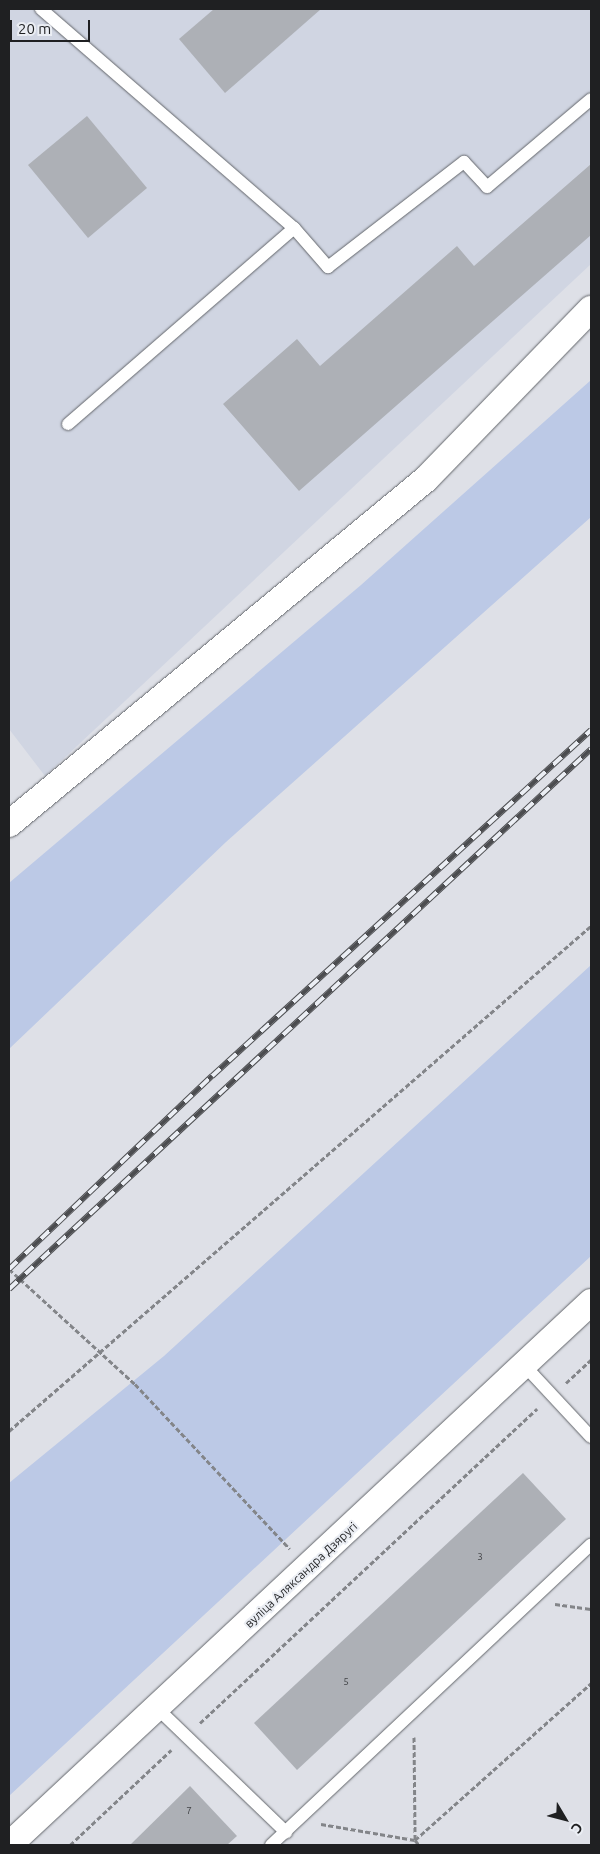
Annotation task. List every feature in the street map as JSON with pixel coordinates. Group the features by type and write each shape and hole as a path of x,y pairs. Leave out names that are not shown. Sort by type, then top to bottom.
{"street":[{"path":"9,824 426,479 591,309"},
{"name":"вуліца Аляксандра Дзяругі","path":"9,1845 158,1709 591,1302"}],"lane":[{"path":"41,9 294,228 328,267 464,162 487,187 591,99"},
{"path":"68,424 294,228"},
{"path":"524,1365 591,1437"},
{"path":"271,1845 591,1544"},
{"path":"158,1709 286,1832"}],"path":[{"path":"9,1431 591,926"},
{"path":"9,1269 135,1384 308,1568"},
{"path":"70,1845 591,1360"},
{"path":"531,1601 591,1609"},
{"path":"414,1840 591,1683"},
{"path":"414,1711 414,1840"},
{"path":"298,1820 414,1840 419,1845"}],"shaded area":[{"path":"9,9 591,9 591,264 45,776 9,729"},
{"path":"591,380 591,517 226,842 9,1049 9,883 361,585"},
{"path":"591,965 591,1256 9,1796 9,1483 164,1356"}],"building":[{"path":"214,9 321,9 225,93 179,39"},
{"path":"87,116 147,188 88,238 28,165"},
{"path":"591,164 591,235 299,491 223,404 297,339 320,366 457,246 474,266"},
{"path":"523,1473 566,1519 297,1770 254,1723"},
{"path":"190,1786 237,1836 227,1845 130,1845"}],"railway":[{"path":"9,1269 212,1076 591,730"},
{"path":"9,1289 591,749"}]}
